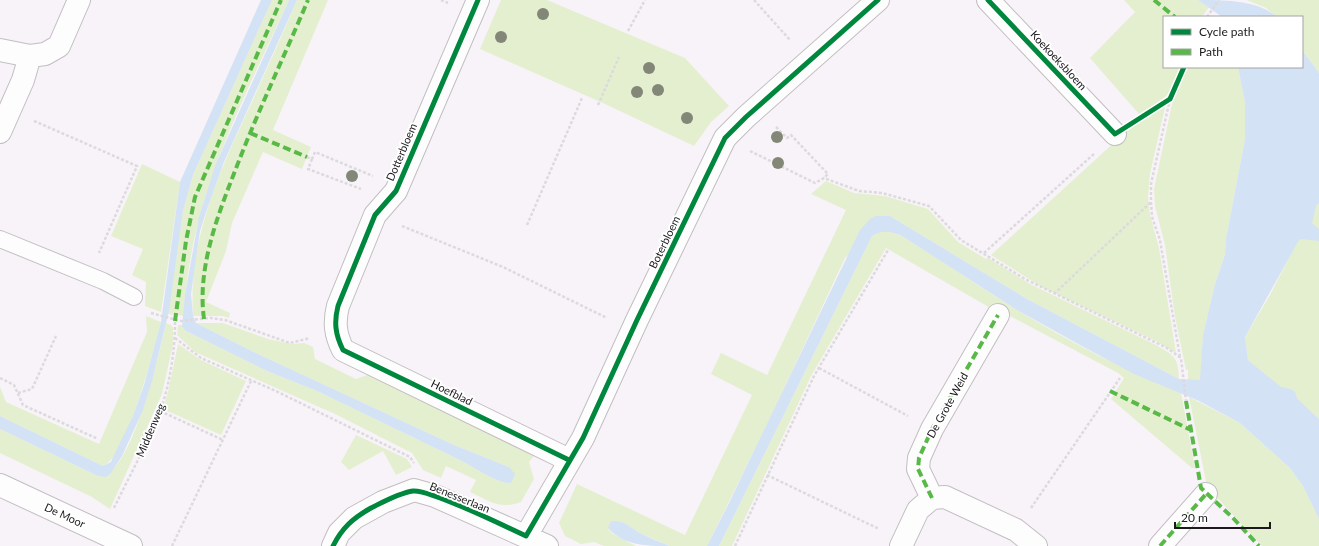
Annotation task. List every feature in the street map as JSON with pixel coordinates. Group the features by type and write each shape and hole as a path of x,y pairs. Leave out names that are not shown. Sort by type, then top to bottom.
{"street":[{"path":"0,50 30,56 45,54 59,46 79,0"},
{"name":"Dotterbloem","path":"336,332 335,320 338,306 376,215 396,191 478,0"},
{"name":"Boterbloem","path":"526,536 568,460 583,438 725,138 746,117 878,0"},
{"name":"Koekoeksbloem","path":"988,0 1115,134"},
{"path":"0,132 24,80 30,56"},
{"name":"De Grote Weid","path":"932,498 918,469 919,458 932,429 998,315"},
{"name":"Hoefblad","path":"336,332 343,350 568,460"},
{"name":"De Moor","path":"0,485 130,546"},
{"name":"Benesserlaan","path":"333,546 339,533 354,518 383,502 414,490 435,496 547,546"},
{"path":"1160,546 1206,494"},
{"path":"902,544 918,510 932,498 945,497 1016,530 1036,546"}],"lane":[{"path":"0,239 89,276 134,297"}],"path":[{"path":"628,31 645,0"},
{"path":"754,0 788,38 807,63"},
{"path":"1208,16 1219,0"},
{"path":"598,105 619,57"},
{"path":"527,225 582,98"},
{"path":"984,254 1115,134 1170,99 1151,184 1151,202 1152,217 1160,240 1181,358 1186,401"},
{"path":"10,110 137,166 89,276"},
{"path":"725,138 815,183 828,174 791,135 787,138 772,123 746,117"},
{"path":"315,152 373,176 372,180 367,191 308,168 315,152"},
{"path":"307,157 312,159"},
{"path":"824,178 859,191 882,193 929,206 961,240 1025,279 1167,348 1181,358"},
{"path":"372,180 396,191"},
{"path":"1054,294 1151,202"},
{"path":"376,215 503,267 633,330"},
{"path":"735,546 767,475 819,368 888,250"},
{"path":"156,316 180,321 211,318 225,320 290,343 336,332"},
{"path":"18,393 32,389 56,336"},
{"path":"175,338 201,358 410,457 416,467 414,490"},
{"path":"819,368 932,429"},
{"path":"0,378 14,385 23,406 98,439"},
{"path":"1016,530 1120,378"},
{"path":"172,546 251,381"},
{"path":"160,411 223,440"},
{"path":"767,475 902,544"}],"green space":[{"path":"272,0 289,0 236,115 207,192 196,232 188,273 184,316 168,314 183,211 193,175"},
{"path":"297,0 328,0 273,130 311,147 302,169 263,152 232,223 226,251 206,302 230,313 229,318 223,316 193,316 193,287 196,260 201,232 209,206 229,153"},
{"path":"501,0 547,0 685,58 729,106 711,122 694,146 605,104 480,49"},
{"path":"1124,0 1198,0 1209,7 1203,16 1163,16 1163,68 1182,68 1171,90 1162,100 1139,114 1090,58 1135,12"},
{"path":"1247,0 1319,0 1319,73 1303,51 1303,16 1276,16 1266,8"},
{"path":"1187,68 1238,68 1245,102 1245,139 1226,239 1225,253 1215,284 1203,335 1201,380 1188,380 1188,370 1186,370 1175,317 1165,245 1155,206 1154,189 1172,104"},
{"path":"1166,103 1150,174 1148,197 1150,215 1159,248 1176,353 1156,341 1042,287 991,255 1141,118"},
{"path":"142,164 180,182 161,312 145,306 146,282 132,275 143,249 111,236"},
{"path":"826,181 854,193 885,196 928,209 958,242 986,259 988,258 1030,284 1156,345 1167,352 1176,361 1179,379 1027,299 890,216 845,258 765,429 707,546 670,546 640,533 626,524 608,529 613,534 636,546 604,546 594,542 581,544 565,536 559,523 577,484 685,535 752,395 711,374 721,353 767,375 846,210 811,194"},
{"path":"1319,203 1319,419 1297,398 1291,389 1281,388 1248,360 1245,337 1270,295 1316,205"},
{"path":"886,231 902,236 1002,301 1057,333 1118,365 1181,393 1195,468 1192,468 1111,399 1124,378 1118,373 1008,315 1006,317 886,248 811,376 732,546 719,546 872,236 879,232"},
{"path":"146,316 161,322 146,377 130,424 121,444 112,459 103,466 0,416 0,387 6,402 99,444 147,332"},
{"path":"166,323 171,325 173,328 173,344 162,394 110,509 92,497 0,453 0,429 98,476 110,472 121,458 132,437 142,411 151,384"},
{"path":"196,323 223,323 268,339 292,344 304,343 313,347 315,359 356,379 370,374 526,451 534,456 529,462 534,479 521,502 500,505 489,501 470,492 476,480 446,466 441,478 423,470 412,453 335,414 195,352 177,335 178,325 182,325 186,331 267,371 317,391 462,461 488,476 502,482 511,482 509,467 454,445 260,355"},
{"path":"178,344 201,360 246,381 221,435 163,409"},
{"path":"1189,397 1240,423 1290,468 1303,486 1319,519 1319,546 1262,546 1210,490 1206,481"},
{"path":"356,435 407,459 412,467 396,475 383,451 349,470 341,462"}],"water":[{"path":"261,0 272,0 193,175 183,211 169,311 152,381 143,410 122,456 111,473 106,477 98,476 0,429 0,416 103,466 111,462 133,416 144,385 161,322 180,182"},
{"path":"289,0 297,0 224,162 200,231 191,294 193,316 196,323 260,355 454,445 509,467 515,474 511,483 502,482 488,476 462,461 317,391 267,371 186,331 182,326 185,295 199,217 215,166"},
{"path":"1198,0 1219,0 1251,4 1269,11 1276,16 1221,16"},
{"path":"1303,51 1319,73 1319,203 1316,206 1312,223 1319,229 1319,241 1299,240 1245,337 1248,360 1281,387 1291,389 1295,392 1297,398 1319,419 1319,519 1303,486 1290,468 1240,423 1199,401 1134,374 1080,345 1017,310 902,236 890,232 880,232 872,236 719,546 707,546 860,230 870,219 876,216 890,216 1027,299 1179,379 1200,380 1203,335 1215,284 1225,254 1226,239 1245,139 1245,102 1238,68 1303,68"},
{"path":"611,521 623,523 640,533 670,546 653,546 629,542 614,534 608,528"}],"marked path":[{"path":"175,321 186,241 195,197 281,0"},
{"path":"204,319 203,281 215,225 252,128 308,0"},
{"path":"1154,0 1174,16"},
{"path":"250,133 307,157"},
{"path":"932,498 918,469 919,458 932,429 998,315"},
{"path":"1110,391 1191,430"},
{"path":"1186,401 1201,488 1233,518 1259,546"},
{"path":"1160,546 1206,494"}],"cycle path":[{"path":"478,0 396,191 375,215 338,306 336,317 338,339 343,350 569,460"},
{"path":"333,546 344,529 359,516 391,498 413,491 422,492 451,502 526,536 583,438 637,320 725,138 746,117 878,0"},
{"path":"988,0 1115,134 1170,99 1184,68"}]}
